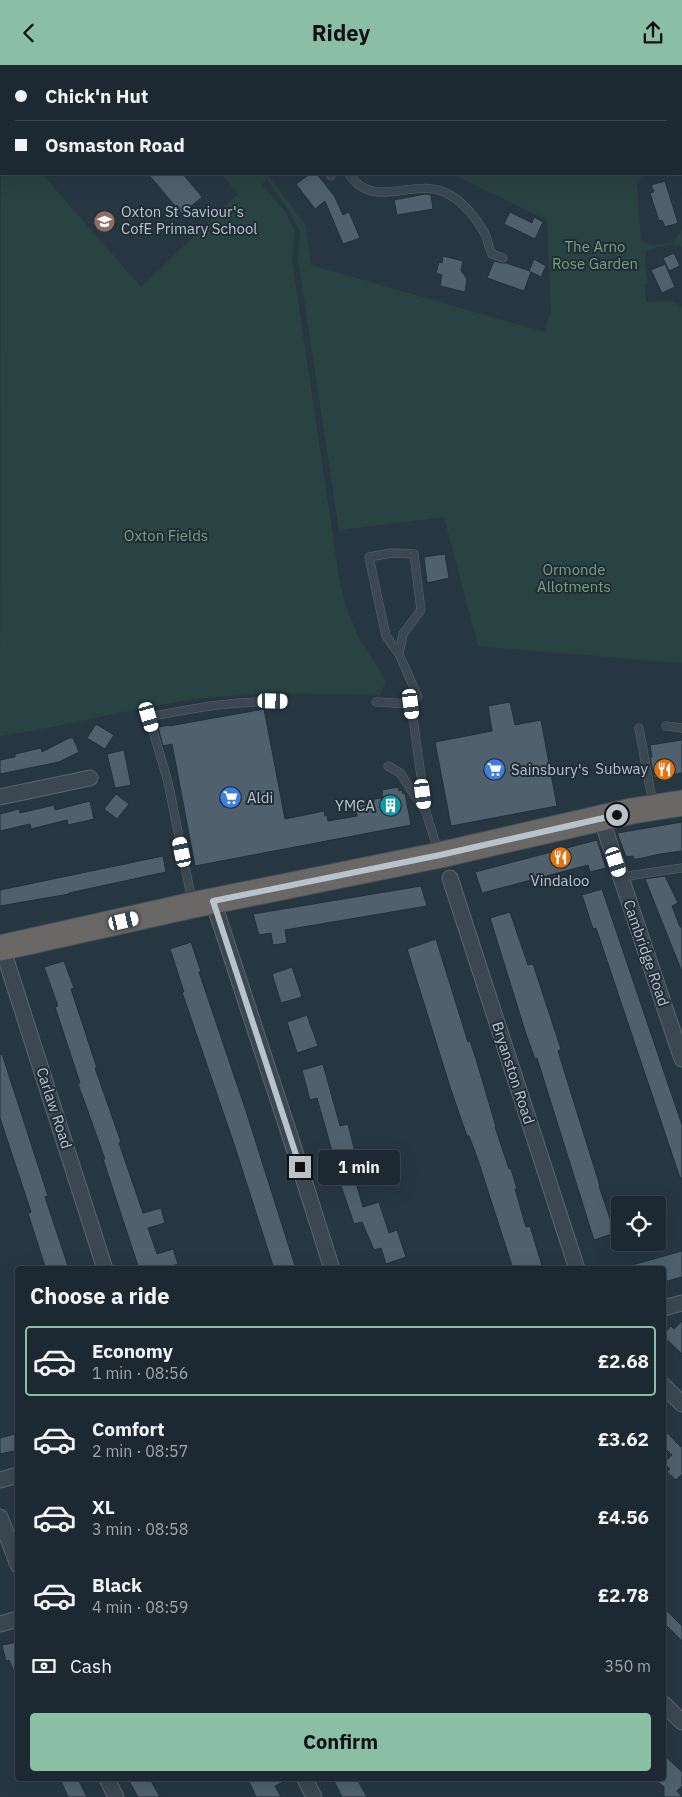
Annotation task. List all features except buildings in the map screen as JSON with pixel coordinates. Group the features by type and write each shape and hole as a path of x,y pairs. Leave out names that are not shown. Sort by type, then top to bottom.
{"highway":[{"path":"1,947 203,903 440,855 601,818 682,803"}],"street":[{"path":"357,65 367,65"},
{"path":"0,797 90,778"},
{"name":"Cambridge Road","path":"601,818 682,1059"},
{"name":"Bryanston Road","path":"450,878 576,1266"},
{"path":"203,903 286,1124 331,1266"},
{"name":"Carlaw Road","path":"1,947 104,1266"},
{"path":"666,1307 682,1303"},
{"path":"666,1388 682,1404"},
{"path":"0,1479 15,1476"},
{"path":"0,1517 15,1557"},
{"path":"0,1624 15,1620"},
{"path":"666,1706 682,1722"},
{"path":"108,1781 116,1797"},
{"path":"305,1781 314,1797"}],"lane":[{"path":"350,175 361,187 376,193 420,189 443,191 451,195 480,226 492,254 503,257"},
{"path":"399,654 403,634 422,610 414,554 391,553 370,557 386,636 399,654 418,697"},
{"path":"203,903 149,717 210,705 284,701"},
{"path":"376,702 411,704 426,812 440,855"},
{"path":"666,726 682,728"},
{"path":"639,728 653,808"},
{"path":"388,766 400,773 426,812"},
{"path":"621,877 682,868"}],"green space":[{"path":"1,175 43,175 141,287 238,194 222,175 268,175 305,224 311,265 544,332 551,312 547,220 455,175 643,175 637,186 641,241 654,245 673,242 682,231 682,247 673,244 646,250 645,265 648,283 645,285 646,302 672,301 682,307 682,663 478,646 444,517 339,530 298,260 300,232 289,210 267,180 262,184 284,210 295,232 292,260 340,584 345,604 358,636 386,681 380,695 271,694 206,698 154,706 0,736"}],"place":[{"name":"Oxton St Saviour's CofE Primary School","path":"105,221"},
{"name":"Subway","path":"664,769"},
{"name":"Sainsbury's","path":"495,770"},
{"name":"Aldi","path":"231,798"},
{"name":"YMCA","path":"391,806"},
{"name":"Vindaloo","path":"560,858"}],"route":[{"path":"300,1167 213,901 440,855 617,815"}],"park label":[{"name":"The Arno Rose Garden","path":"595,256"},
{"name":"Oxton Fields","path":"166,536"},
{"name":"Ormonde Allotments","path":"574,578"}]}
